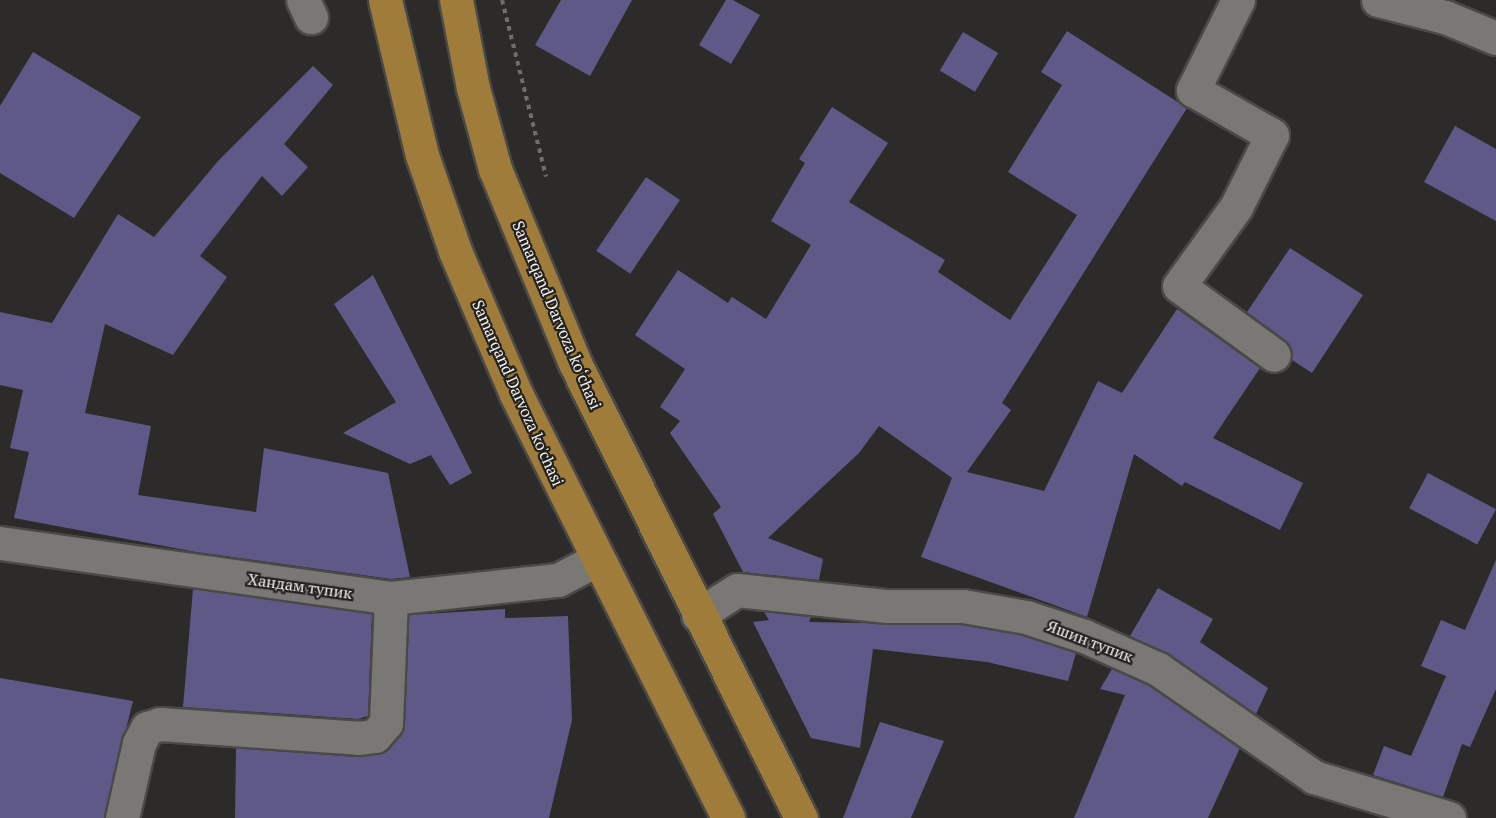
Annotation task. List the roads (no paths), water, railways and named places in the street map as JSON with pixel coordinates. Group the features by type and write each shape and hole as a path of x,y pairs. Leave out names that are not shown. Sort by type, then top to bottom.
{"main road":[{"name":"Samarqand Darvoza ko'chasi","path":"385,0 423,155 455,250 516,394 597,560 704,765 728,818"},
{"name":"Samarqand Darvoza ko‘chasi","path":"456,0 473,88 495,169 575,363 698,615 801,818"}],"street":[{"path":"1238,0 1193,90 1272,135 1236,207 1179,286 1274,355"},
{"path":"1377,0 1449,8 1496,38"},
{"name":"Хандам тупик","path":"0,543 391,598 558,580 597,560"},
{"name":"Яшин тупик","path":"698,615 737,590 888,606 963,606 1026,617 1084,636 1158,669 1314,777 1449,818"},
{"path":"122,818 139,743 147,728 160,724 358,738 375,736 386,723 391,598"}]}
